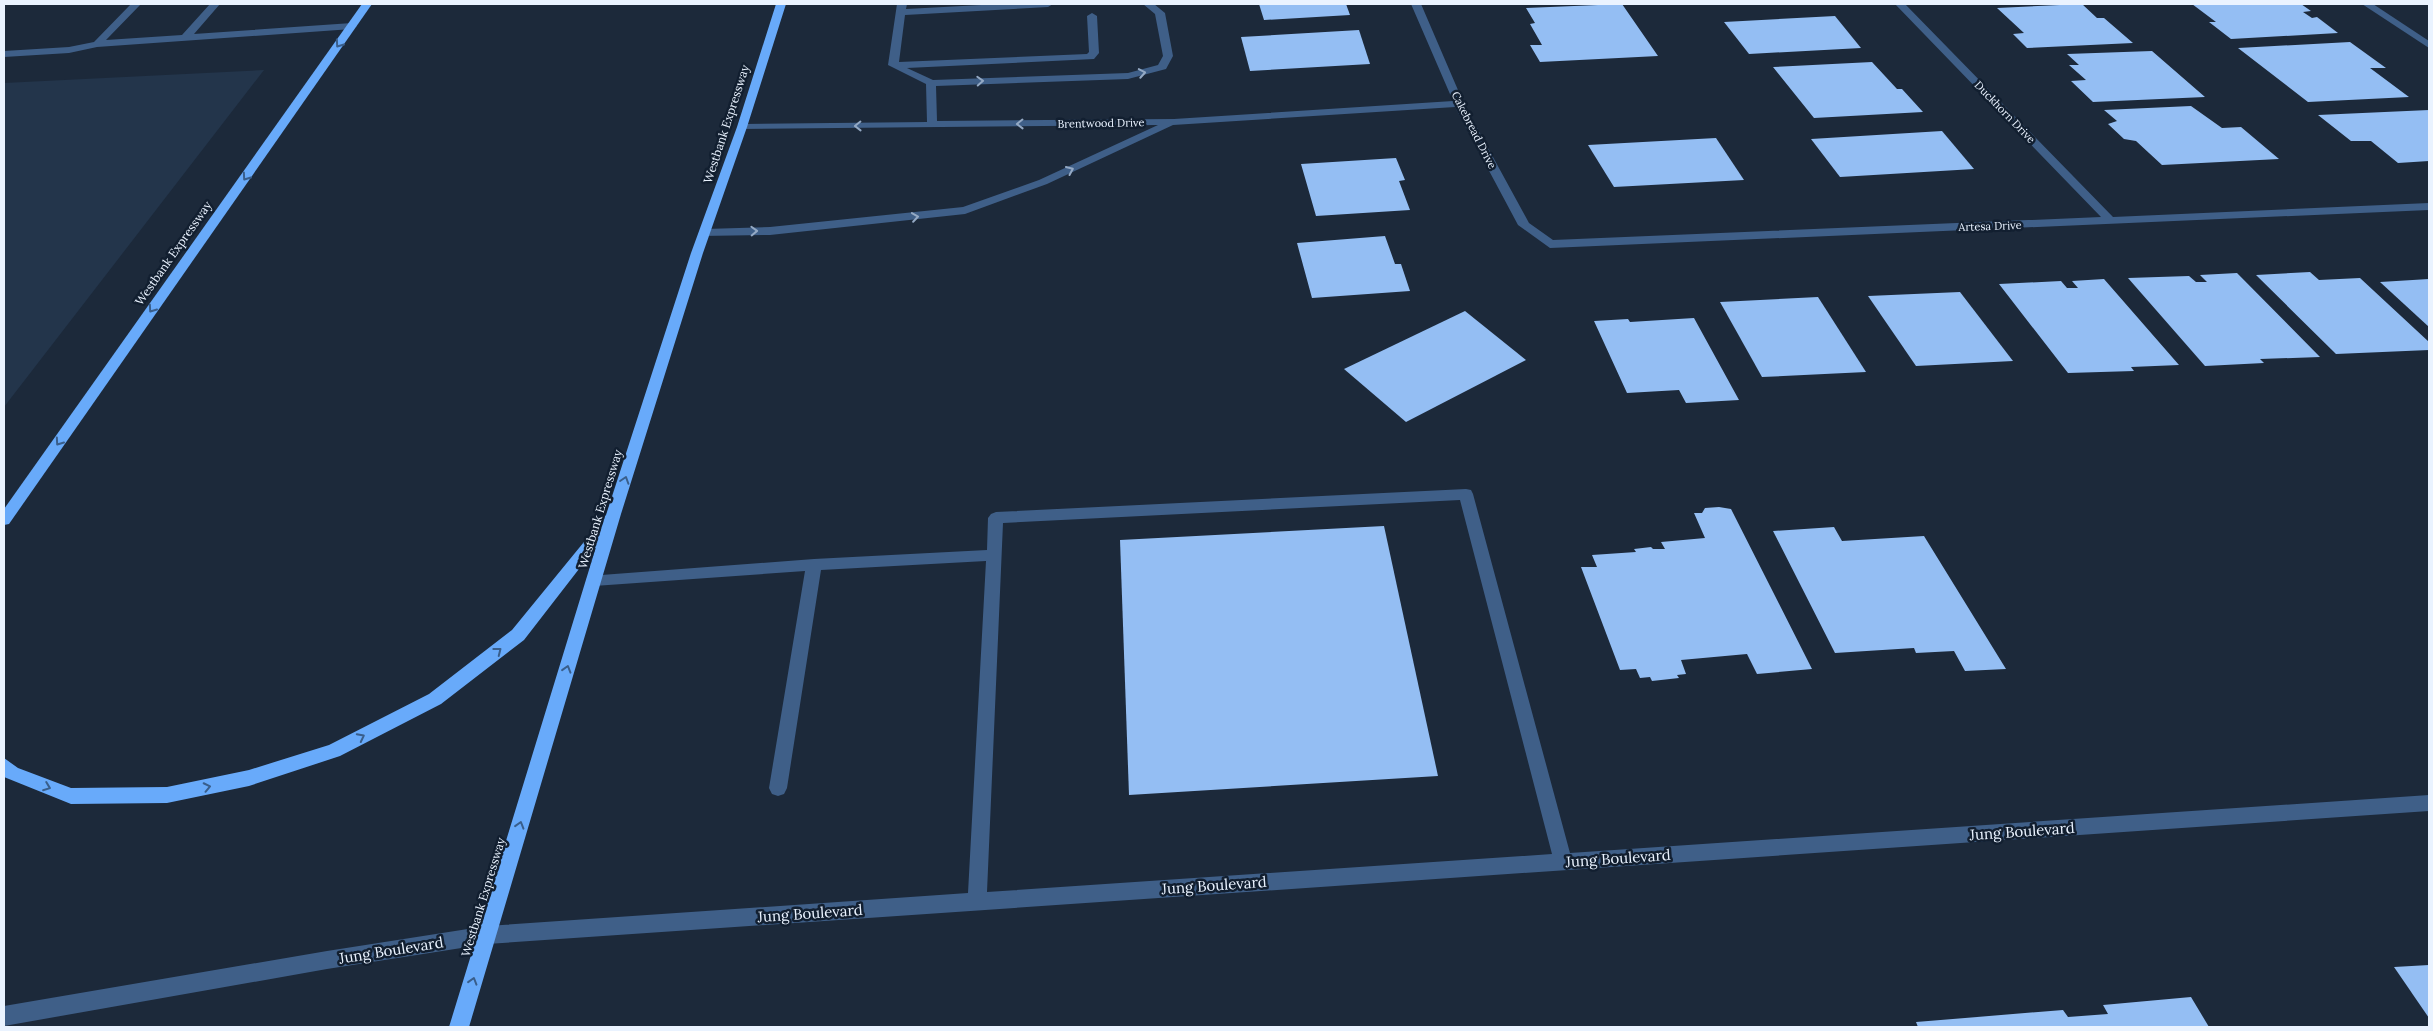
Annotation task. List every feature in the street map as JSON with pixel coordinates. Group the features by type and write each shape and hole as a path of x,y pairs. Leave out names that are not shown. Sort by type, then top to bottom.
{"highway":[{"name":"Westbank Expressway","path":"4,520 367,4"},
{"name":"Westbank Expressway","path":"459,1027 614,514 781,4"},
{"path":"4,766 12,774 71,796 168,795 249,778 334,751 435,700 518,635 614,514"}],"street":[{"path":"97,44 136,4"},
{"path":"186,37 215,4"},
{"path":"893,65 901,8 1048,4"},
{"path":"893,65 931,83 1128,76 1150,72 1162,67 1168,56 1160,14 1148,4"},
{"name":"Cakebread Drive","path":"1416,4 1459,104 1524,225 1550,244"},
{"name":"Duckhorn Drive","path":"1900,4 2110,220"},
{"path":"2367,4 2429,45"},
{"path":"893,65 1090,57 1094,53 1092,16"},
{"path":"4,54 69,50 97,44 352,26"},
{"path":"931,83 932,125"},
{"name":"Brentwood Drive","path":"742,127 1174,122 1459,104"},
{"path":"705,233 770,231 894,220 965,210 1043,182 1174,122"},
{"name":"Artesa Drive","path":"1550,244 2429,207"},
{"path":"977,901 996,518 1466,494 1563,862"},
{"path":"594,580 994,555"},
{"path":"778,788 814,565"},
{"name":"Jung Boulevard","path":"4,1016 327,960 487,935 2429,803"}],"shaded area":[{"path":"264,70 4,407 4,83"}],"building":[{"path":"1259,4 1346,4 1350,15 1264,20"},
{"path":"1622,4 1658,56 1540,62 1530,45 1542,45 1530,24 1535,23 1526,8"},
{"path":"2082,4 2097,18 2104,18 2133,43 2027,48 2013,34 2024,33 1997,8"},
{"path":"2192,4 2301,4 2311,11 2303,12 2312,18 2317,17 2338,33 2231,39 2209,22 2216,22"},
{"path":"1835,16 1861,48 1749,54 1724,22"},
{"path":"1359,30 1370,64 1250,71 1241,37"},
{"path":"2350,42 2386,68 2370,68 2409,97 2308,102 2238,48"},
{"path":"2152,51 2205,97 2093,102 2071,81 2086,80 2069,65 2079,65 2067,54"},
{"path":"1872,62 1897,89 1902,89 1923,112 1814,118 1773,67"},
{"path":"2191,106 2222,128 2241,127 2279,159 2162,165 2136,141 2124,139 2108,124 2117,121 2104,110"},
{"path":"2429,110 2429,161 2398,163 2371,141 2351,141 2318,115"},
{"path":"1942,131 1974,169 1840,177 1811,139"},
{"path":"1716,138 1744,180 1614,187 1588,145"},
{"path":"1396,158 1405,180 1399,181 1410,210 1316,216 1301,164"},
{"path":"1385,236 1395,264 1401,264 1410,291 1312,298 1297,243"},
{"path":"2310,272 2319,280 2360,278 2429,342 2429,350 2336,354 2256,275"},
{"path":"2237,273 2320,357 2260,359 2264,363 2205,366 2128,278 2189,276 2196,282 2207,282 2200,275"},
{"path":"2104,279 2179,365 2131,367 2134,371 2068,373 1999,284 2061,281 2067,288 2078,288 2072,281"},
{"path":"2429,279 2429,327 2380,282"},
{"path":"1960,292 2013,361 1916,366 1868,296"},
{"path":"1818,297 1866,372 1762,377 1720,302"},
{"path":"1465,311 1526,360 1406,422 1344,369"},
{"path":"1694,318 1739,400 1686,403 1679,390 1627,393 1594,321 1628,319 1630,322"},
{"path":"1719,507 1731,509 1812,669 1757,674 1747,654 1681,660 1686,674 1677,675 1679,678 1652,681 1650,677 1640,678 1636,669 1620,670 1581,567 1597,567 1592,555 1636,552 1634,549 1651,547 1653,549 1665,549 1661,542 1705,538 1694,513 1702,513 1705,508"},
{"path":"1384,526 1438,776 1129,795 1120,540"},
{"path":"1834,527 1842,541 1924,536 2006,669 1965,671 1954,651 1916,653 1914,648 1835,653 1773,531"},
{"path":"2429,965 2429,1018 2394,967"},
{"path":"2191,997 2209,1027 1918,1027 1916,1022 2063,1010 2068,1017 2108,1014 2103,1005"}]}
